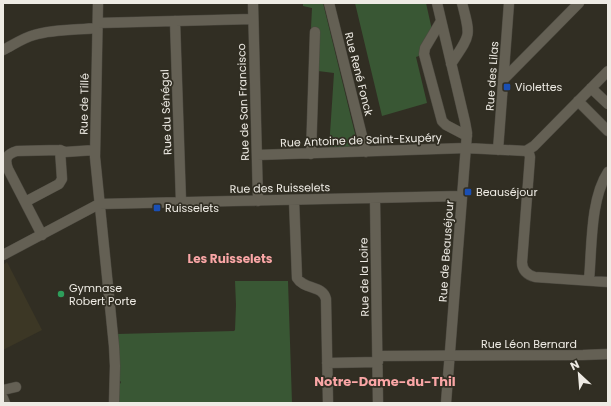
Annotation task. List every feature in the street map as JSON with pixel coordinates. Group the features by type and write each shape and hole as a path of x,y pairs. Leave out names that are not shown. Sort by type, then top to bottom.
{"street":[{"name":"Rue de Tillé","path":"98,3 95,150 99,204 114,346 114,403"},
{"name":"Rue de San Francisco","path":"253,3 258,201"},
{"name":"Rue René Fonck","path":"329,3 366,152"},
{"name":"Rue de Beauséjour","path":"437,3 466,126 467,136 446,403"},
{"path":"451,64 466,42 468,35 468,28 462,3"},
{"name":"Rue des Lilas","path":"498,150 509,3"},
{"path":"503,80 579,3"},
{"path":"3,50 30,36 59,30 175,21 253,19"},
{"name":"Rue du Sénégal","path":"175,21 181,202"},
{"path":"441,21 425,48 424,54 442,121 446,125 467,136"},
{"path":"311,154 315,32"},
{"path":"608,71 528,150 530,157 522,255 523,269 528,275 535,277 608,282"},
{"path":"591,88 608,104"},
{"path":"578,101 608,131"},
{"name":"Rue Antoine de Saint-Exupéry","path":"257,155 466,148 518,152 528,150"},
{"path":"42,235 8,169 6,162 7,157 11,153 17,151 60,150 65,152 95,150"},
{"path":"25,202 59,184 62,179 60,150"},
{"path":"589,280 596,203 601,186 608,172"},
{"name":"Rue des Ruisselets","path":"99,204 462,196"},
{"name":"Rue de la Loire","path":"375,198 378,403"},
{"path":"294,200 296,275 301,283 321,291 325,297 328,403"},
{"path":"3,255 99,204"},
{"name":"Rue Léon Bernard","path":"327,363 450,356 608,354"},
{"path":"3,390 16,387"},
{"path":"3,398 5,403"}],"shaded area":[{"path":"7,262 42,330 3,350 3,265"}],"green space":[{"path":"303,3 323,3 358,146 329,149 334,73 318,71 319,30 311,28 312,8 303,6"},
{"path":"355,3 426,3 432,30 422,55 416,57 427,103 382,116"},
{"path":"235,281 288,281 292,403 117,403 118,388 121,382 117,378 117,334 234,331 236,305"}],"place":[{"name":"Violettes","path":"507,87"},
{"name":"Beauséjour","path":"468,192"},
{"name":"Ruisselets","path":"157,208"},
{"name":"Gymnase Robert Porte","path":"61,294"}],"district":[{"name":"Les Ruisselets","path":"230,259"},
{"name":"Notre-Dame-du-Thil","path":"385,381"}]}
